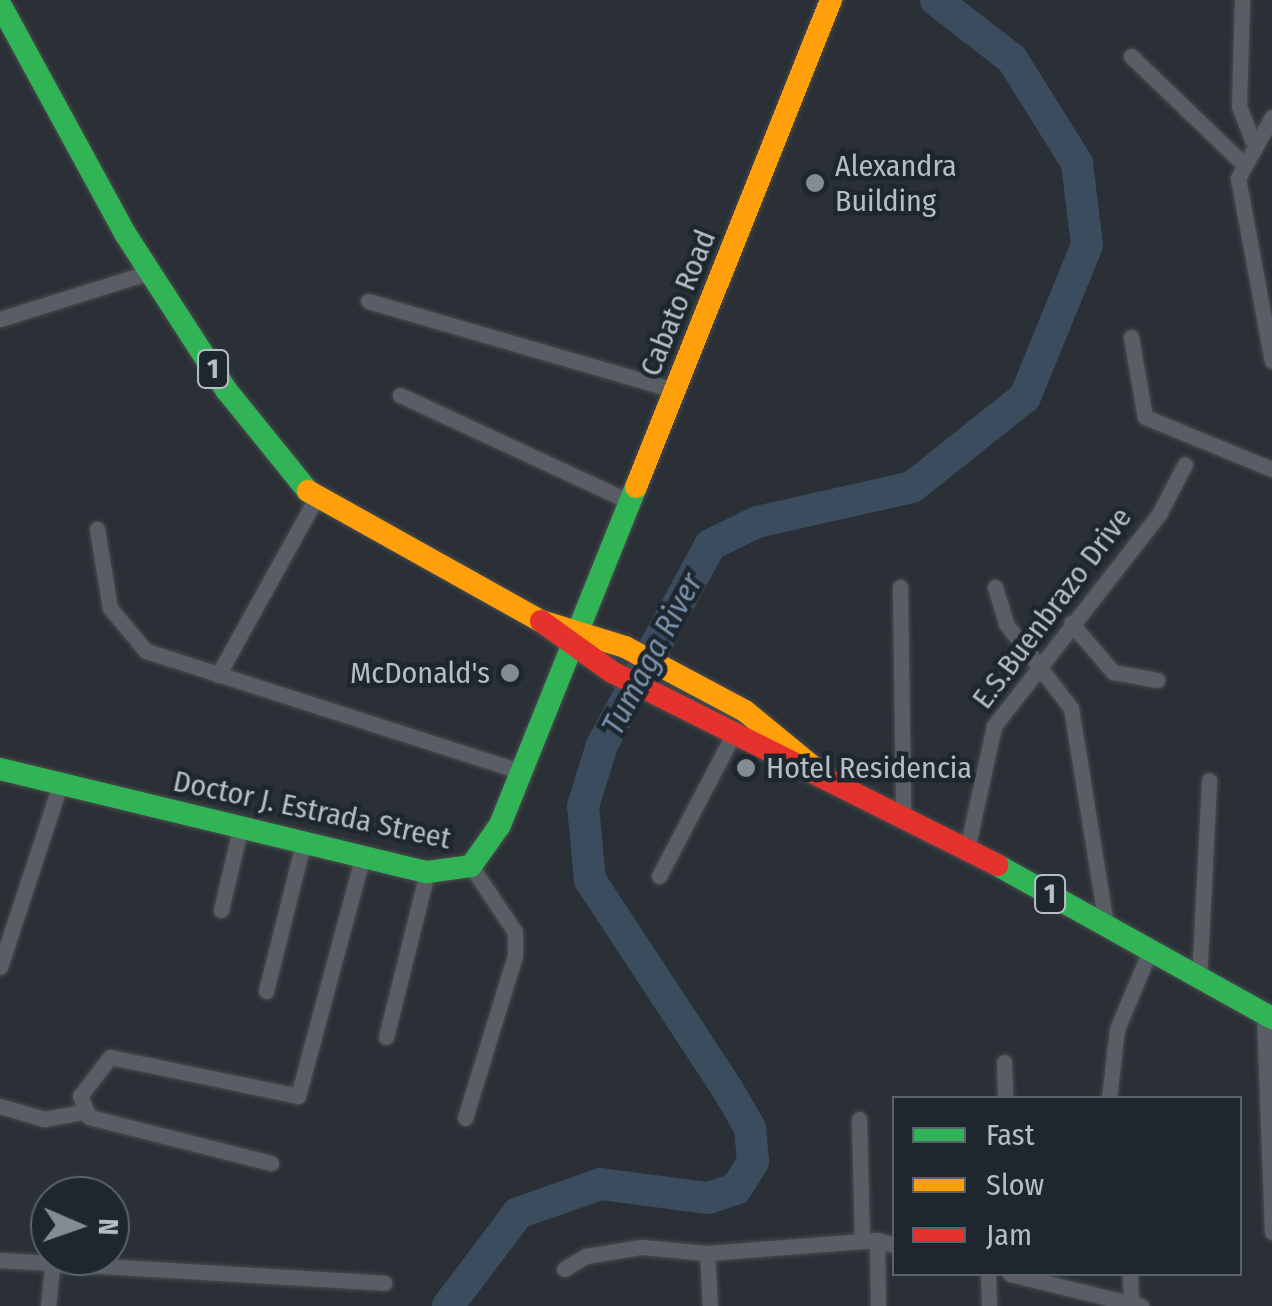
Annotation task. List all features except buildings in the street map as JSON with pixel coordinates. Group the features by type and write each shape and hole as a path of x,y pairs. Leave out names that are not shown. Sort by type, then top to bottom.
{"main road":[{"name":"Cabato Road","path":"576,639 832,0"},
{"name":"1","path":"0,4 150,272 245,416 315,500 576,639 612,672 732,738 904,813 1268,1016"},
{"name":"1","path":"576,639 625,647 746,711 824,776"},
{"name":"Doctor J. Estrada Street","path":"0,769 427,872 471,866 522,772 576,639"}],"street":[{"path":"1242,0 1239,106 1252,140"},
{"path":"1132,56 1241,162"},
{"path":"1272,117 1252,140 1241,162 1272,360"},
{"path":"0,319 150,272"},
{"path":"368,301 675,390"},
{"path":"1131,337 1145,417 1272,469"},
{"path":"400,396 631,502"},
{"name":"E.S.Buenbrazo Drive","path":"967,849 985,746 1071,623 1158,514 1185,464"},
{"path":"218,675 315,500"},
{"path":"98,529 101,576 120,629 146,651 522,772"},
{"path":"900,587 904,813"},
{"path":"994,587 1006,624 1044,664 1072,708 1106,927"},
{"path":"1071,623 1113,672 1157,680"},
{"path":"659,876 732,738"},
{"path":"1199,980 1208,780"},
{"path":"0,968 60,784"},
{"path":"221,910 240,829"},
{"path":"266,991 303,844"},
{"path":"82,1112 85,1082 106,1058 298,1096 362,858"},
{"path":"465,1118 515,955 515,932 471,866"},
{"path":"386,1037 427,872"},
{"path":"1109,1096 1117,1029 1149,953"},
{"path":"1268,1016 1272,1232"},
{"path":"1004,1062 1005,1096"},
{"path":"0,1106 44,1119 82,1112 271,1163"},
{"path":"860,1120 878,1306"},
{"path":"564,1269 586,1256 642,1247 707,1253 869,1239 892,1245"},
{"path":"707,1253 710,1306"},
{"path":"0,1260 30,1259"},
{"path":"130,1264 384,1283"},
{"path":"48,1306 51,1276"},
{"path":"988,1276 989,1306"},
{"path":"1017,1276 1104,1302 1136,1305 1130,1276"}],"waterway":[{"name":"Tumaga River","path":"448,1306 518,1213 601,1184 708,1198 736,1189 753,1162 750,1128 590,880 583,806 602,745 710,545 757,522 912,487 1025,397 1087,245 1077,163 1012,59 936,0"}],"traffic: fast":[{"path":"0,4 126,235 227,391 308,491"},
{"path":"0,769 427,872 471,866 500,825 636,487"},
{"path":"997,865 1272,1018"}],"traffic: slow":[{"path":"636,487 831,0"},
{"path":"308,491 541,621 625,647 745,711 824,776"}],"traffic: jam":[{"path":"541,621 612,672 997,865"}],"place":[{"name":"Alexandra Building","path":"815,183"},
{"name":"McDonald's","path":"510,673"},
{"name":"Hotel Residencia","path":"746,768"}]}
